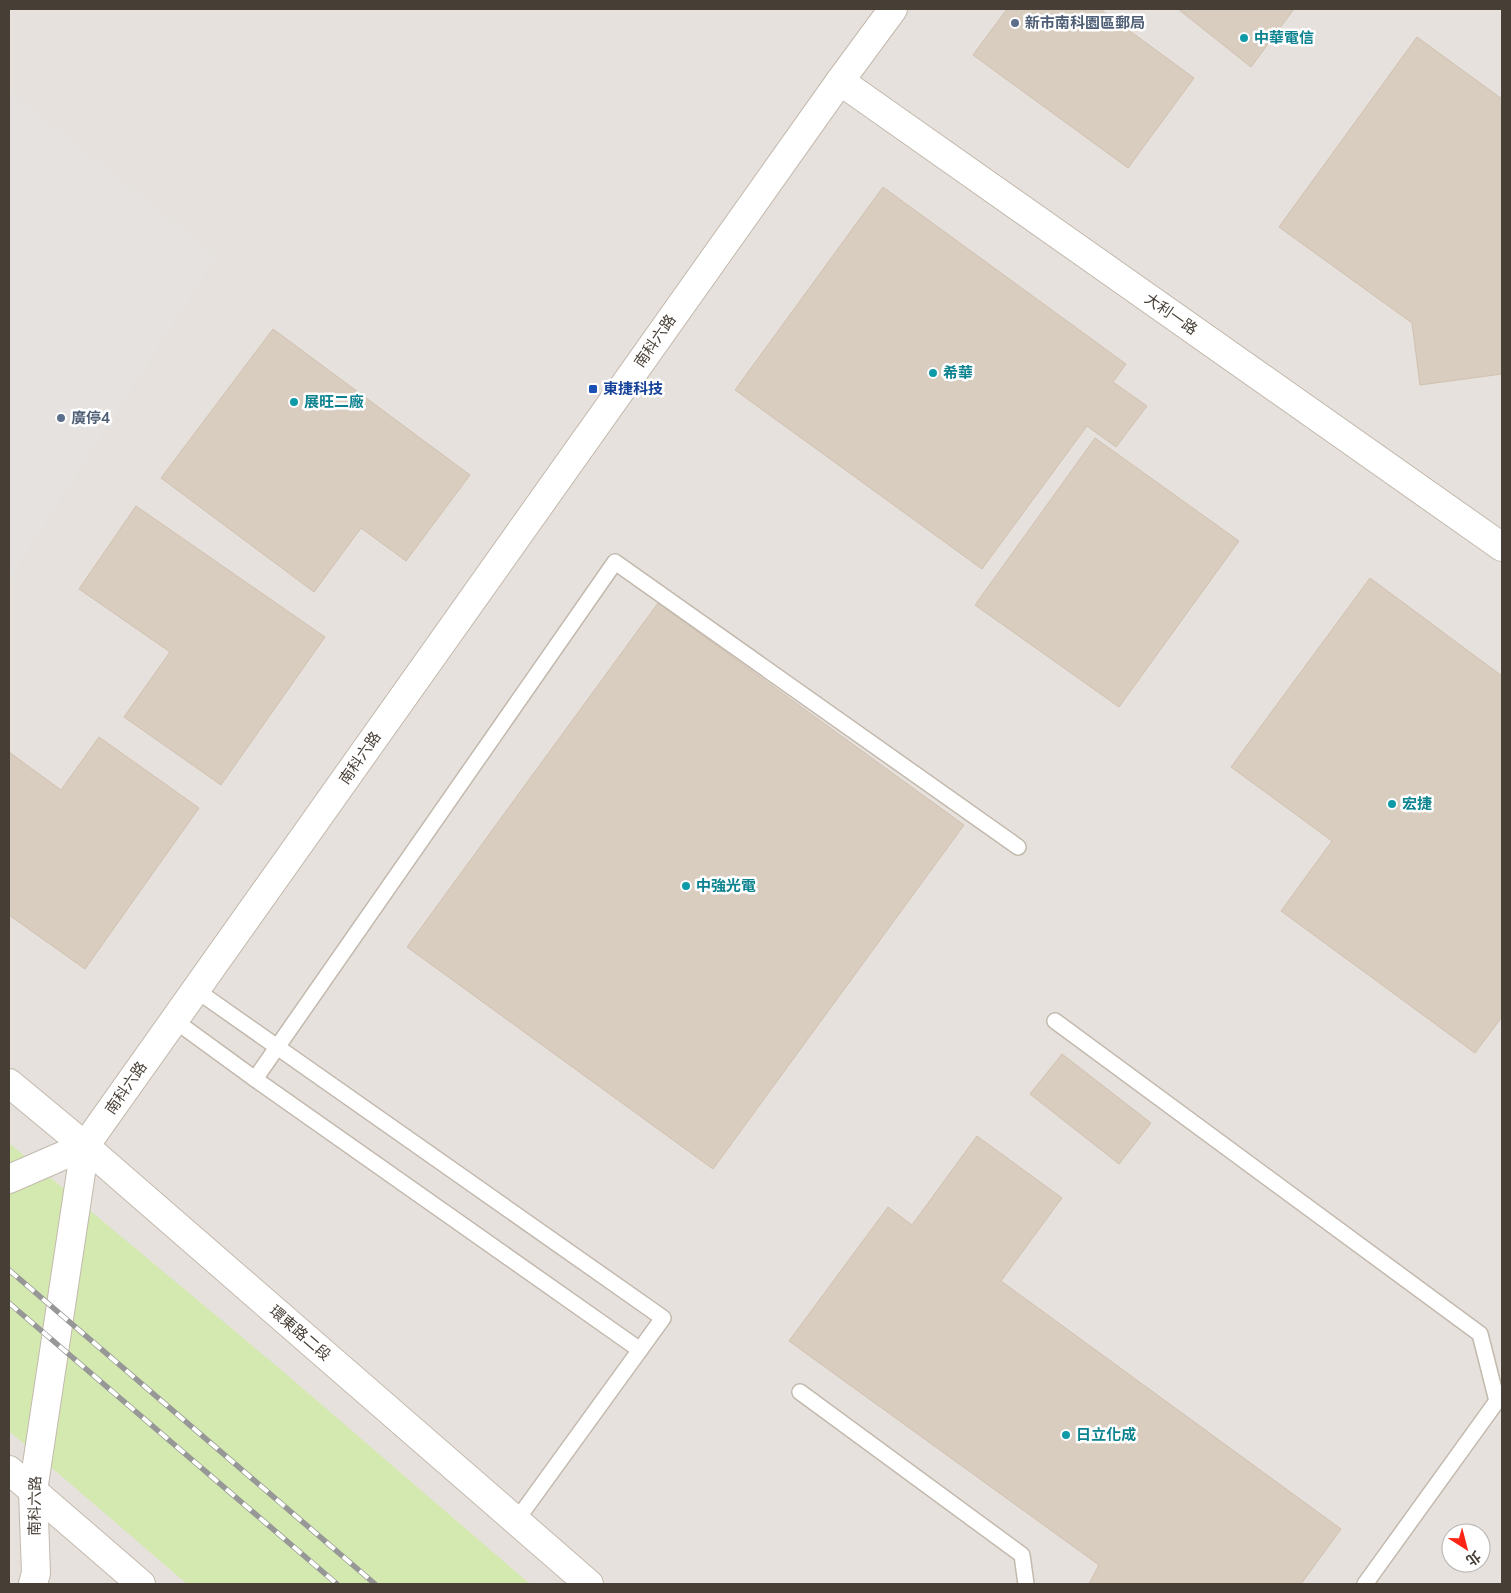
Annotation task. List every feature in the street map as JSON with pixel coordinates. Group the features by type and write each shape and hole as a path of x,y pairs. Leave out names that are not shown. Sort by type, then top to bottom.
{"street":[{"name":"南科六路","path":"33,1584 36,1573 33,1491 85,1146 893,9"},
{"name":"大利一路","path":"840,81 1502,547"},
{"name":"環東路二段","path":"9,1083 85,1146 589,1584"},
{"path":"9,1179 85,1146"},
{"path":"9,1470 141,1584"}],"lane":[{"path":"256,1079 615,562 1018,847"},
{"path":"196,990 662,1318 516,1521"},
{"path":"174,1020 640,1350"},
{"path":"1055,1020 1480,1334 1497,1401 1366,1584"},
{"path":"800,1392 1022,1555 1026,1584"}],"shaded area":[{"path":"9,9 1502,9 1502,1584 9,1584"},
{"name":"廣停4","path":"9,91 217,256 9,580"}],"green space":[{"path":"9,1143 279,1368 530,1584 187,1584 9,1431"}],"building":[{"path":"1007,9 1100,9 1194,78 1128,168 973,55"},
{"name":"中華電信","path":"1178,9 1294,9 1251,67"},
{"path":"1417,37 1502,99 1502,374 1420,385 1412,323 1279,227"},
{"name":"希華","path":"883,187 1126,364 1113,382 1147,406 1116,447 1087,426 982,569 735,390"},
{"name":"展旺二廠","path":"273,329 470,475 406,561 361,528 314,592 161,478"},
{"path":"1095,438 1239,541 1119,707 975,605"},
{"path":"136,506 325,637 221,785 124,717 170,652 79,589"},
{"name":"宏捷","path":"1370,578 1502,676 1502,1017 1475,1053 1281,911 1332,841 1231,767"},
{"name":"中強光電","path":"658,603 964,825 713,1169 407,947"},
{"path":"99,737 199,808 85,969 9,915 9,752 61,790"},
{"path":"1062,1054 1151,1123 1119,1164 1030,1094"},
{"name":"日立化成","path":"977,1136 1062,1198 1001,1281 1341,1529 1301,1584 1089,1584 1099,1565 789,1341 888,1207 912,1225"}],"railway":[{"path":"9,1270 375,1584"},
{"path":"9,1303 337,1584"}],"place":[{"name":"新市南科園區郵局","path":"1015,23"},
{"name":"中華電信","path":"1244,38"},
{"name":"希華","path":"933,373"},
{"name":"東捷科技","path":"593,389"},
{"name":"展旺二廠","path":"294,402"},
{"name":"廣停4","path":"61,418"},
{"name":"宏捷","path":"1392,804"},
{"name":"中強光電","path":"686,886"},
{"name":"日立化成","path":"1066,1435"}]}
